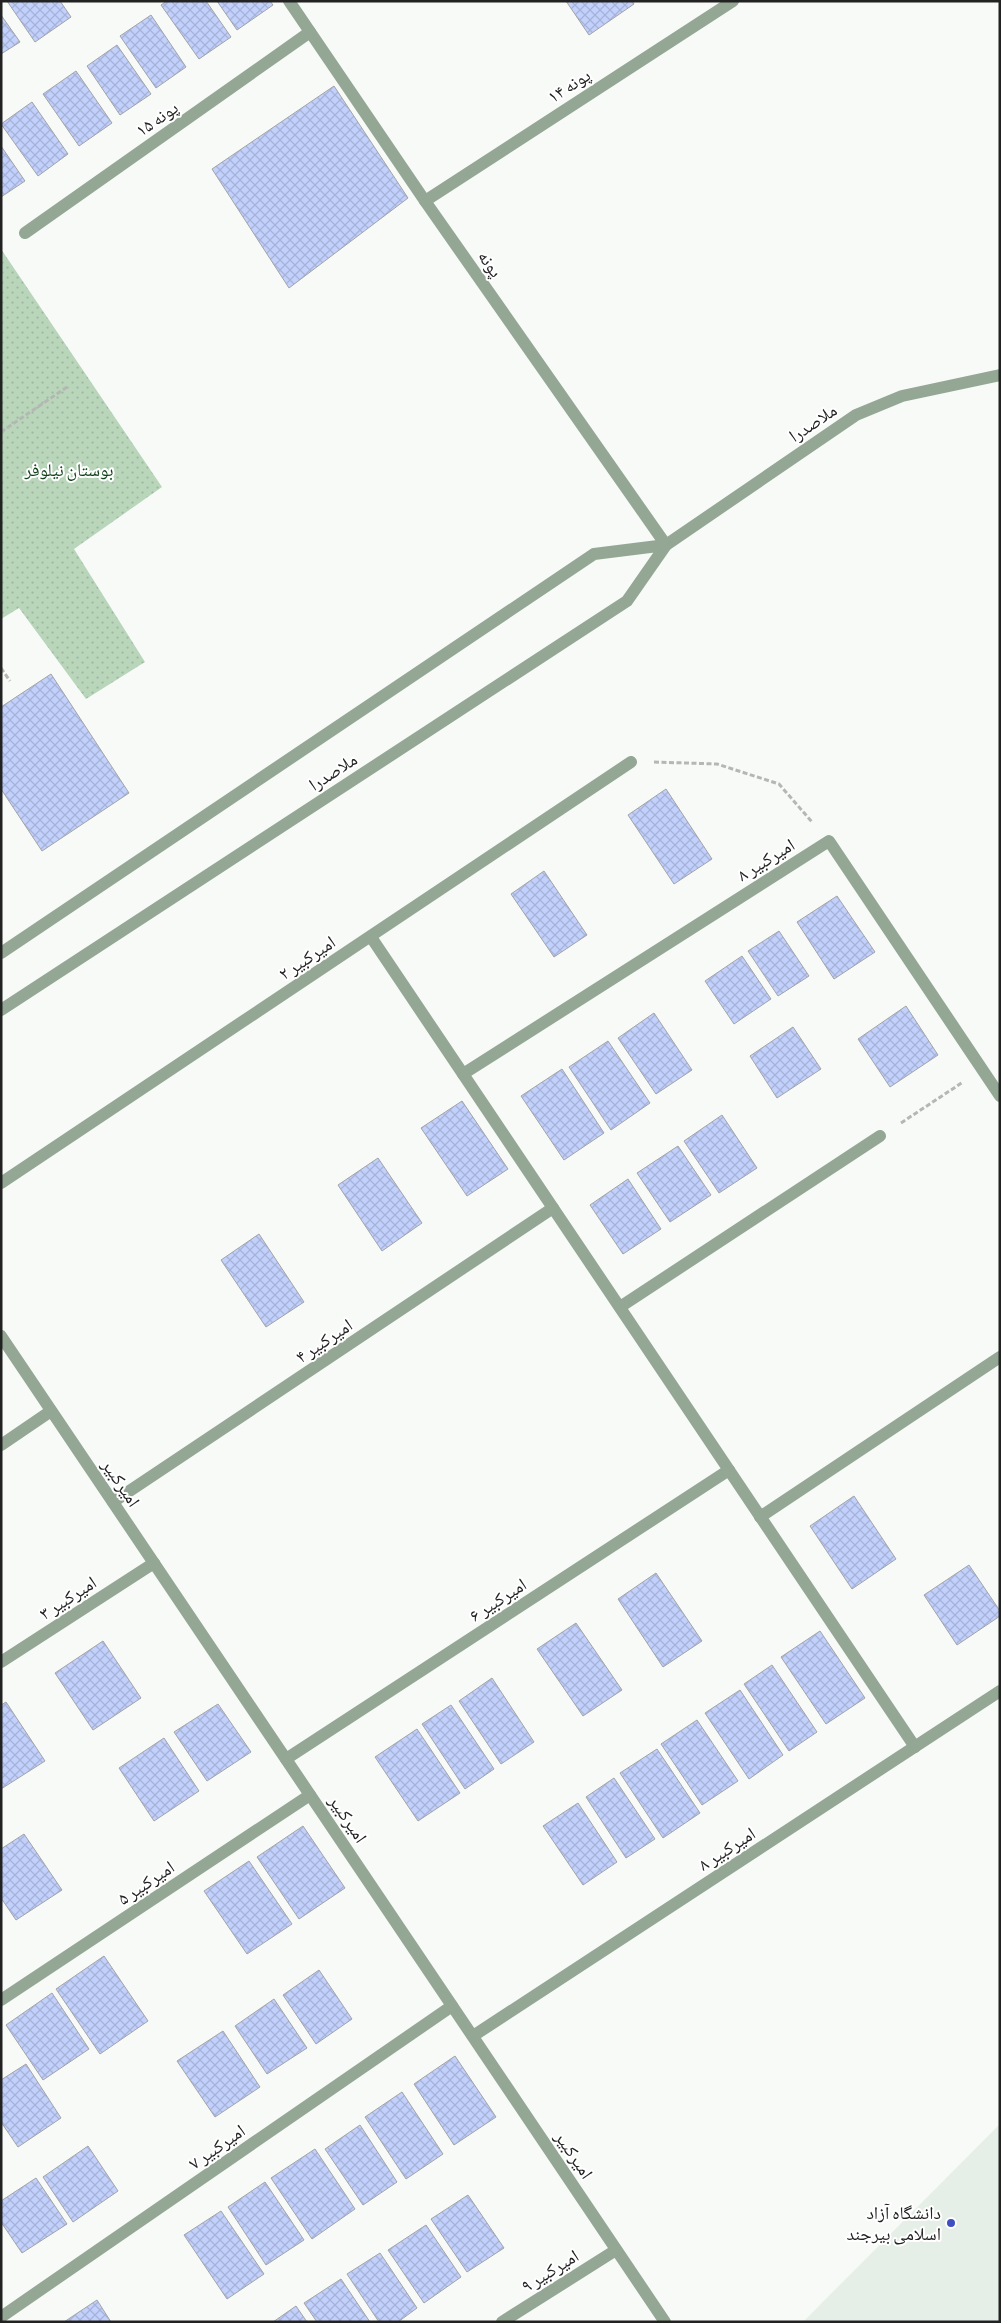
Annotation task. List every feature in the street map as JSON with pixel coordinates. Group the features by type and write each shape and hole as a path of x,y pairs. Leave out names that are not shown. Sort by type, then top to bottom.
{"street":[{"name":"پونه","path":"289,1 424,201 666,545"},
{"name":"پونه ۱۴","path":"424,201 733,1"},
{"name":"پونه ۱۵","path":"25,234 310,32"},
{"name":"ملاصدرا","path":"1,1010 627,601 666,545 856,415 902,396 1000,375"},
{"name":"ملاصدرا","path":"1,953 594,554 666,545"},
{"name":"امیرکبیر ۲","path":"1,1183 631,762"},
{"path":"829,841 1000,1096"},
{"name":"امیرکبیر ۸","path":"463,1074 829,841"},
{"path":"371,936 915,1747"},
{"path":"620,1307 880,1136"},
{"name":"امیرکبیر ۴","path":"113,1502 553,1208"},
{"name":"امیرکبیر","path":"1,1336 664,2322"},
{"path":"760,1516 1000,1357"},
{"path":"1,1445 51,1411"},
{"name":"امیرکبیر ۶","path":"286,1759 729,1470"},
{"name":"امیرکبیر ۳","path":"1,1662 154,1563"},
{"name":"امیرکبیر ۸","path":"473,2036 1000,1691"},
{"name":"امیرکبیر ۵","path":"1,2000 310,1795"},
{"name":"امیرکبیر ۷","path":"1,2317 452,2006"},
{"name":"امیرکبیر ۹","path":"502,2322 616,2250"}],"path":[{"path":"1,432 67,387"},
{"path":"1,668 10,681"},
{"path":"631,762 717,764 779,784 829,841"},
{"path":"880,1136 982,1070"}],"shaded area":[{"name":"دانشگاه آزاد اسلامی بیرجند","path":"1000,2124 1000,2322 803,2322"}],"green space":[{"name":"بوستان نیلوفر","path":"1,249 162,487 74,549 145,662 86,699 19,608 1,619"}],"building":[{"path":"7,1 60,1 71,17 35,42"},
{"path":"167,1 206,1 231,37 199,59 161,5"},
{"path":"217,1 270,1 273,5 237,30"},
{"path":"566,1 632,1 634,4 589,35"},
{"path":"1,15 20,42 1,54"},
{"path":"151,15 186,67 156,88 120,36"},
{"path":"117,45 151,94 120,115 87,66"},
{"path":"76,71 112,123 79,146 43,94"},
{"path":"334,86 408,198 289,288 212,169"},
{"path":"32,102 68,154 38,176 1,124"},
{"path":"1,146 25,181 1,197"},
{"path":"51,674 129,793 42,851 1,789 1,707"},
{"path":"666,789 712,859 674,884 628,815"},
{"path":"544,871 587,935 554,957 511,894"},
{"path":"837,896 875,952 834,979 797,922"},
{"path":"779,931 809,976 778,996 748,951"},
{"path":"742,956 771,999 734,1024 705,981"},
{"path":"906,1006 938,1055 890,1087 858,1039"},
{"path":"654,1013 692,1070 656,1094 618,1038"},
{"path":"793,1027 821,1069 777,1098 750,1056"},
{"path":"608,1041 650,1103 611,1130 569,1067"},
{"path":"562,1069 604,1133 564,1160 521,1096"},
{"path":"462,1101 508,1169 467,1196 421,1128"},
{"path":"722,1115 757,1168 719,1193 684,1141"},
{"path":"678,1146 711,1195 670,1222 637,1173"},
{"path":"378,1158 422,1223 382,1251 338,1185"},
{"path":"628,1179 661,1229 623,1254 590,1205"},
{"path":"259,1234 304,1302 266,1327 221,1260"},
{"path":"854,1496 896,1559 852,1589 810,1526"},
{"path":"969,1565 1000,1611 1000,1616 957,1645 924,1595"},
{"path":"656,1573 702,1641 663,1667 618,1599"},
{"path":"576,1623 622,1690 583,1716 537,1649"},
{"path":"820,1631 865,1698 826,1724 781,1657"},
{"path":"103,1641 141,1698 93,1730 55,1673"},
{"path":"772,1665 817,1732 789,1751 744,1684"},
{"path":"492,1678 534,1742 501,1764 459,1701"},
{"path":"740,1690 783,1755 749,1779 705,1713"},
{"path":"6,1702 45,1761 1,1789 1,1705"},
{"path":"218,1704 251,1752 207,1781 174,1732"},
{"path":"451,1705 494,1769 465,1789 422,1724"},
{"path":"697,1720 738,1781 702,1805 661,1744"},
{"path":"417,1729 460,1793 418,1821 375,1757"},
{"path":"164,1738 199,1791 154,1821 119,1768"},
{"path":"657,1749 700,1813 663,1838 620,1773"},
{"path":"614,1778 655,1839 626,1858 586,1797"},
{"path":"578,1803 617,1862 583,1885 543,1826"},
{"path":"303,1826 345,1888 299,1919 257,1857"},
{"path":"24,1834 62,1890 16,1920 1,1898 1,1849"},
{"path":"249,1861 292,1924 247,1954 204,1891"},
{"path":"104,1956 148,2021 100,2054 56,1989"},
{"path":"319,1970 352,2019 316,2044 283,1995"},
{"path":"52,1993 89,2049 43,2080 6,2025"},
{"path":"274,1999 307,2048 267,2074 235,2026"},
{"path":"223,2031 260,2087 215,2117 177,2061"},
{"path":"455,2056 496,2117 454,2145 414,2084"},
{"path":"26,2064 61,2118 18,2147 1,2122 1,2080"},
{"path":"402,2092 443,2154 406,2179 365,2117"},
{"path":"360,2125 397,2182 363,2205 325,2149"},
{"path":"88,2146 118,2191 73,2222 43,2177"},
{"path":"315,2149 355,2209 312,2239 271,2178"},
{"path":"36,2178 67,2224 22,2253 1,2222 1,2201"},
{"path":"265,2182 304,2240 266,2265 228,2207"},
{"path":"468,2195 504,2248 467,2272 431,2219"},
{"path":"221,2211 264,2274 227,2299 184,2235"},
{"path":"426,2225 461,2277 424,2303 388,2250"},
{"path":"380,2253 417,2308 398,2322 379,2322 347,2274"},
{"path":"341,2279 370,2322 317,2322 304,2303"},
{"path":"97,2300 111,2322 64,2322"},
{"path":"296,2306 307,2322 273,2322"}],"place":[{"name":"دانشگاه آزاد اسلامی بیرجند","path":"951,2223"}]}
